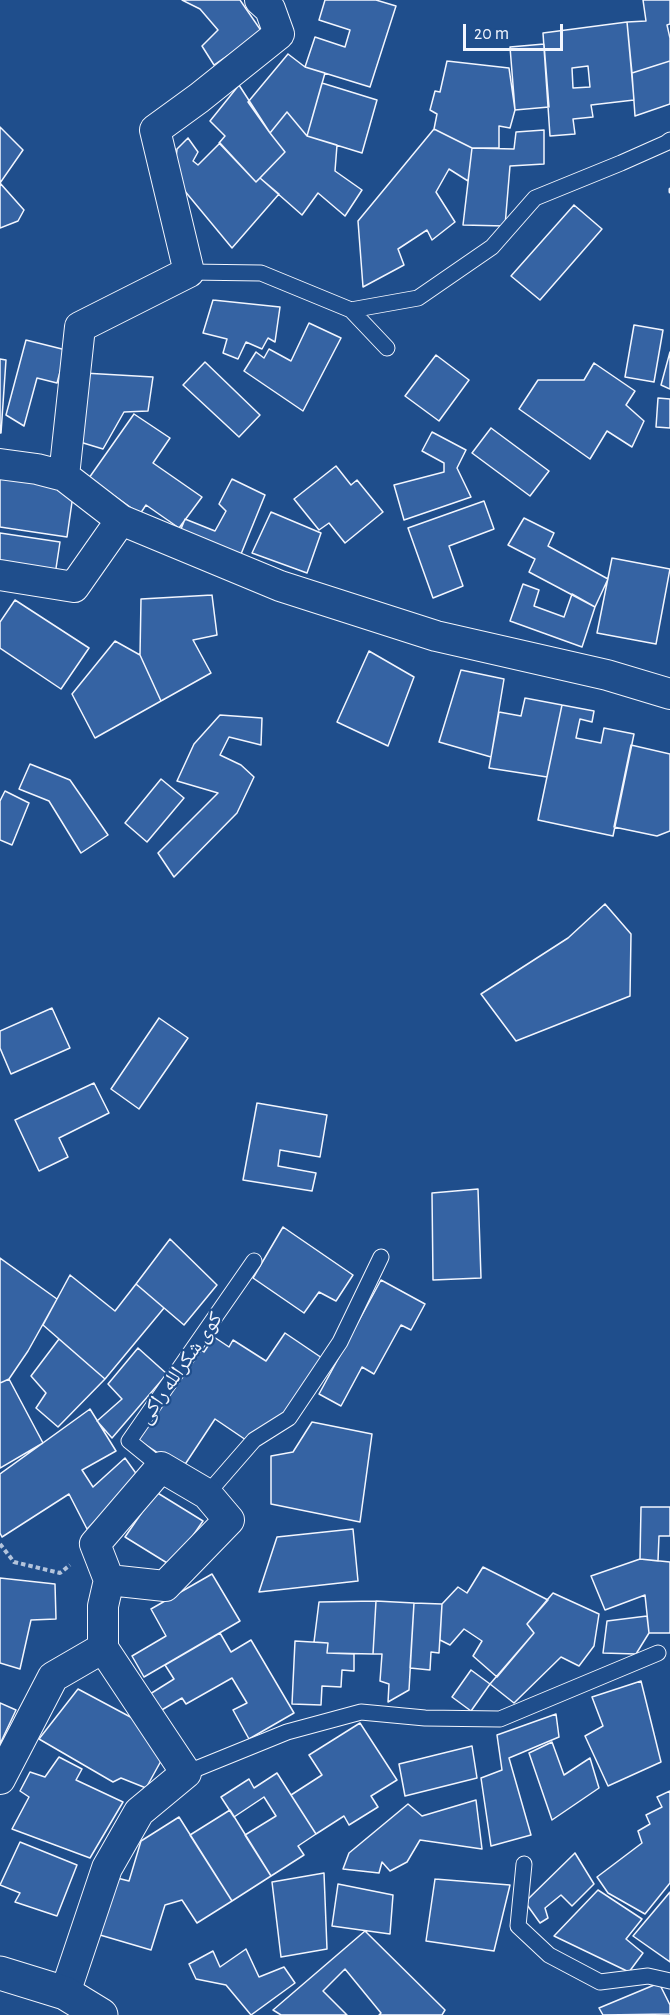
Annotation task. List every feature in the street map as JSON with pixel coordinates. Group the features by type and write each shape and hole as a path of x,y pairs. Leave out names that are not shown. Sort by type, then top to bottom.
{"main road":[{"path":"0,1973 65,1993 101,2015"}],"street":[{"path":"64,476 80,327 189,272 155,130 279,34 270,9 260,0"},
{"path":"0,464 37,469 64,476 121,520 280,586 436,636 607,675 670,694"},
{"path":"0,575 74,587 121,520"},
{"path":"65,1993 107,1868 139,1812 186,1773 103,1648 104,1605 109,1580 95,1544 161,1467 207,1494 230,1520 165,1586 109,1580"},
{"path":"0,1779 53,1677 103,1648"}],"lane":[{"path":"351,310 418,298 492,247 535,198 670,140"},
{"path":"189,272 261,273 351,310 387,348"},
{"path":"207,1494 254,1440 289,1418 340,1342 381,1257"},
{"name":"کوی شکرالله راکی","path":"161,1467 129,1441 254,1261"},
{"path":"186,1773 287,1732 361,1712 425,1718 500,1719 658,1653"},
{"path":"524,1864 519,1926 549,1955 600,1982 648,1976 670,1982"}],"path":[{"path":"0,1544 14,1562 60,1573 95,1544"}],"building":[{"path":"182,0 240,0 262,32 214,65 202,46 218,30 200,9"},
{"path":"325,0 376,0 396,6 370,87 305,67 315,37 345,47 350,30 319,20"},
{"path":"643,0 670,0 670,24 667,25 670,38 670,61 632,73 627,22 646,21"},
{"path":"627,22 634,100 591,105 593,117 573,119 575,134 550,136 543,33","holes":["588,66 590,87 573,88 572,68"]},
{"path":"544,44 549,107 515,110 510,47"},
{"path":"288,54 305,67 325,73 307,136 287,112 270,133 248,102"},
{"path":"447,61 509,68 515,110 510,128 499,126 499,148 472,148 434,129 437,114 430,110 435,91 440,92"},
{"path":"670,61 670,104 635,116 632,73"},
{"path":"322,83 377,100 362,153 307,136"},
{"path":"239,85 285,152 256,182 219,143 225,136 210,121"},
{"path":"287,112 307,136 337,145 335,171 362,190 345,216 318,193 302,215 260,178 285,152 270,133"},
{"path":"0,127 23,150 0,183"},
{"path":"434,129 472,148 468,181 449,169 436,192 455,222 432,240 427,230 398,249 404,265 363,287 358,221"},
{"path":"544,130 544,164 510,166 505,226 463,225 472,148 514,149 516,132"},
{"path":"188,138 198,152 193,161 198,165 220,143 256,182 260,178 279,194 232,248 174,178 177,149"},
{"path":"0,183 24,210 18,221 0,228"},
{"path":"574,205 602,229 540,300 511,276"},
{"path":"213,300 280,307 275,342 268,338 262,349 246,342 238,359 223,353 227,339 203,333"},
{"path":"309,323 341,338 303,411 244,371 256,352 264,358 269,349 291,361"},
{"path":"634,325 663,330 654,382 625,377"},
{"path":"26,340 66,350 57,383 37,378 24,426 6,415"},
{"path":"670,352 670,389 661,385"},
{"path":"436,355 469,380 439,421 405,396"},
{"path":"0,359 6,360 1,433 0,433"},
{"path":"205,362 260,415 239,437 183,385"},
{"path":"594,363 635,391 626,405 644,421 632,447 607,431 590,459 519,409 538,380 584,380"},
{"path":"84,373 153,377 148,411 124,412 103,449 80,442"},
{"path":"658,398 670,399 670,428 656,427"},
{"path":"134,414 170,438 153,463 202,497 179,528 146,505 140,514 89,478"},
{"path":"491,428 549,471 530,496 472,453"},
{"path":"432,432 466,450 457,468 471,497 404,520 394,485 444,472 444,463 422,451"},
{"path":"336,466 351,485 357,480 383,512 345,543 329,523 319,530 294,499"},
{"path":"0,477 74,488 67,537 0,527"},
{"path":"232,479 265,495 239,559 179,534 185,519 215,531 226,511 219,504"},
{"path":"484,501 494,529 449,546 463,586 433,598 408,528"},
{"path":"271,512 321,533 307,573 252,553"},
{"path":"524,518 554,533 548,546 608,579 595,607 529,572 535,559 508,545"},
{"path":"0,533 60,542 55,575 0,567"},
{"path":"612,558 670,569 656,644 597,633"},
{"path":"523,584 539,590 534,606 564,617 572,594 595,607 582,647 510,621"},
{"path":"212,595 217,635 193,640 211,673 161,701 140,655 141,599"},
{"path":"15,600 89,648 61,689 0,648 0,622"},
{"path":"115,641 140,655 161,701 95,738 72,694"},
{"path":"369,651 414,677 388,746 337,722"},
{"path":"461,670 504,679 491,757 439,742"},
{"path":"525,698 562,705 547,777 489,768 499,712 521,716"},
{"path":"562,705 594,711 592,722 580,719 576,738 601,743 604,728 634,734 613,836 538,820"},
{"path":"220,715 262,718 261,745 229,737 220,755 241,765 254,777 237,813 174,877 158,853 218,793 177,781 194,744"},
{"path":"631,745 670,754 670,831 657,836 614,827"},
{"path":"30,764 70,780 108,835 81,853 49,801 19,789"},
{"path":"161,779 184,798 147,842 125,823"},
{"path":"5,791 29,803 12,845 0,840 0,801"},
{"path":"605,904 631,934 630,996 516,1041 481,994 568,938"},
{"path":"52,1008 70,1048 11,1074 0,1048 0,1031"},
{"path":"159,1018 188,1038 139,1109 111,1089"},
{"path":"94,1083 109,1113 59,1138 68,1157 39,1171 15,1120"},
{"path":"257,1103 327,1115 320,1157 280,1150 278,1166 316,1173 312,1191 243,1180"},
{"path":"478,1189 481,1278 433,1280 432,1193"},
{"path":"283,1227 353,1275 336,1301 319,1292 304,1313 253,1278"},
{"path":"170,1239 217,1285 184,1325 136,1284"},
{"path":"0,1258 57,1299 28,1351 9,1379 0,1383"},
{"path":"70,1275 115,1311 136,1284 164,1308 105,1379 43,1325"},
{"path":"381,1280 425,1304 411,1330 401,1325 374,1374 362,1367 341,1406 319,1394"},
{"path":"285,1333 322,1358 285,1414 246,1440 215,1419 182,1469 138,1440 198,1348 204,1352 214,1337 229,1347 233,1340 266,1361"},
{"path":"59,1339 105,1379 58,1427 36,1408 46,1393 31,1376"},
{"path":"138,1348 167,1374 112,1438 97,1421 122,1399 108,1384"},
{"path":"9,1379 43,1443 0,1468 0,1383"},
{"path":"90,1409 116,1451 82,1470 93,1487 125,1458 140,1479 87,1529 69,1494 2,1537 0,1533 0,1474"},
{"path":"312,1422 372,1434 360,1522 271,1504 271,1456 293,1452"},
{"path":"156,1492 203,1521 172,1566 125,1537"},
{"path":"641,1507 670,1507 670,1536 659,1536 658,1561 640,1559"},
{"path":"353,1529 358,1581 259,1592 277,1537"},
{"path":"640,1559 670,1562 670,1633 649,1633 645,1595 605,1610 591,1576"},
{"path":"483,1567 548,1600 527,1624 534,1633 497,1677 473,1656 482,1641 464,1629 450,1645 440,1640 442,1604 458,1587 467,1593"},
{"path":"212,1574 240,1621 144,1677 132,1656 166,1636 151,1609"},
{"path":"0,1578 55,1584 56,1619 31,1620 20,1669 0,1663"},
{"path":"553,1593 599,1614 594,1646 579,1666 561,1657 514,1703 490,1684 534,1633 527,1624"},
{"path":"376,1601 414,1603 409,1690 388,1702 389,1684 380,1681 382,1654 373,1654"},
{"path":"376,1601 373,1654 327,1653 328,1643 314,1642 319,1602"},
{"path":"414,1603 442,1604 439,1653 431,1652 430,1670 410,1668"},
{"path":"647,1616 649,1633 636,1654 603,1653 607,1621"},
{"path":"220,1633 231,1652 251,1640 294,1713 249,1739 233,1710 247,1703 232,1678 186,1704 182,1698 160,1711 150,1694 174,1679 165,1665"},
{"path":"295,1641 328,1643 327,1653 354,1654 354,1671 342,1670 341,1687 322,1686 321,1705 292,1704"},
{"path":"471,1670 490,1684 471,1711 452,1697"},
{"path":"641,1681 661,1762 608,1786 585,1736 603,1726 592,1697"},
{"path":"78,1689 136,1720 161,1761 146,1788 121,1778 113,1782 39,1739"},
{"path":"0,1703 16,1710 0,1744"},
{"path":"556,1714 559,1737 509,1758 531,1835 491,1846 481,1778 502,1770 497,1735"},
{"path":"360,1723 397,1780 371,1796 378,1807 349,1825 344,1816 316,1834 291,1795 322,1775 309,1755"},
{"path":"552,1742 564,1775 590,1758 599,1788 552,1820 529,1753"},
{"path":"472,1746 477,1778 405,1796 399,1764"},
{"path":"59,1757 82,1769 76,1780 123,1802 90,1858 12,1829 29,1797 20,1791 30,1772 45,1777"},
{"path":"277,1773 316,1834 298,1846 304,1855 271,1876 245,1835 276,1816 264,1797 234,1817 221,1797 249,1779 254,1788"},
{"path":"670,1791 670,1883 645,1914 608,1893 597,1877 642,1843 638,1831 650,1824 646,1815 662,1807 657,1797"},
{"path":"476,1800 482,1849 420,1840 407,1862 390,1871 382,1862 379,1873 343,1869 349,1853 408,1804 422,1816"},
{"path":"230,1810 271,1876 232,1901 190,1835"},
{"path":"179,1817 232,1901 197,1923 182,1900 165,1905 151,1950 100,1935 117,1878 129,1881 141,1841"},
{"path":"20,1842 77,1865 57,1916 15,1902 20,1893 0,1885"},
{"path":"575,1853 594,1884 572,1906 561,1895 545,1908 548,1918 540,1923 525,1902"},
{"path":"324,1873 327,1949 281,1957 272,1882"},
{"path":"435,1879 510,1885 494,1951 426,1941"},
{"path":"338,1884 393,1895 390,1934 332,1926"},
{"path":"598,1890 642,1919 626,1939 643,1953 629,1972 554,1936"},
{"path":"670,1892 670,1962 633,1936"},
{"path":"365,1931 445,2010 442,2015 379,2015 381,2013 345,1969 323,1991 347,2015 281,2015 273,2010"},
{"path":"246,1949 259,1977 284,1967 295,1983 251,2015 226,1985 196,1979 189,1964 213,1951 220,1967"},
{"path":"659,1983 670,2005 670,2014 603,2015 599,2008"}]}
